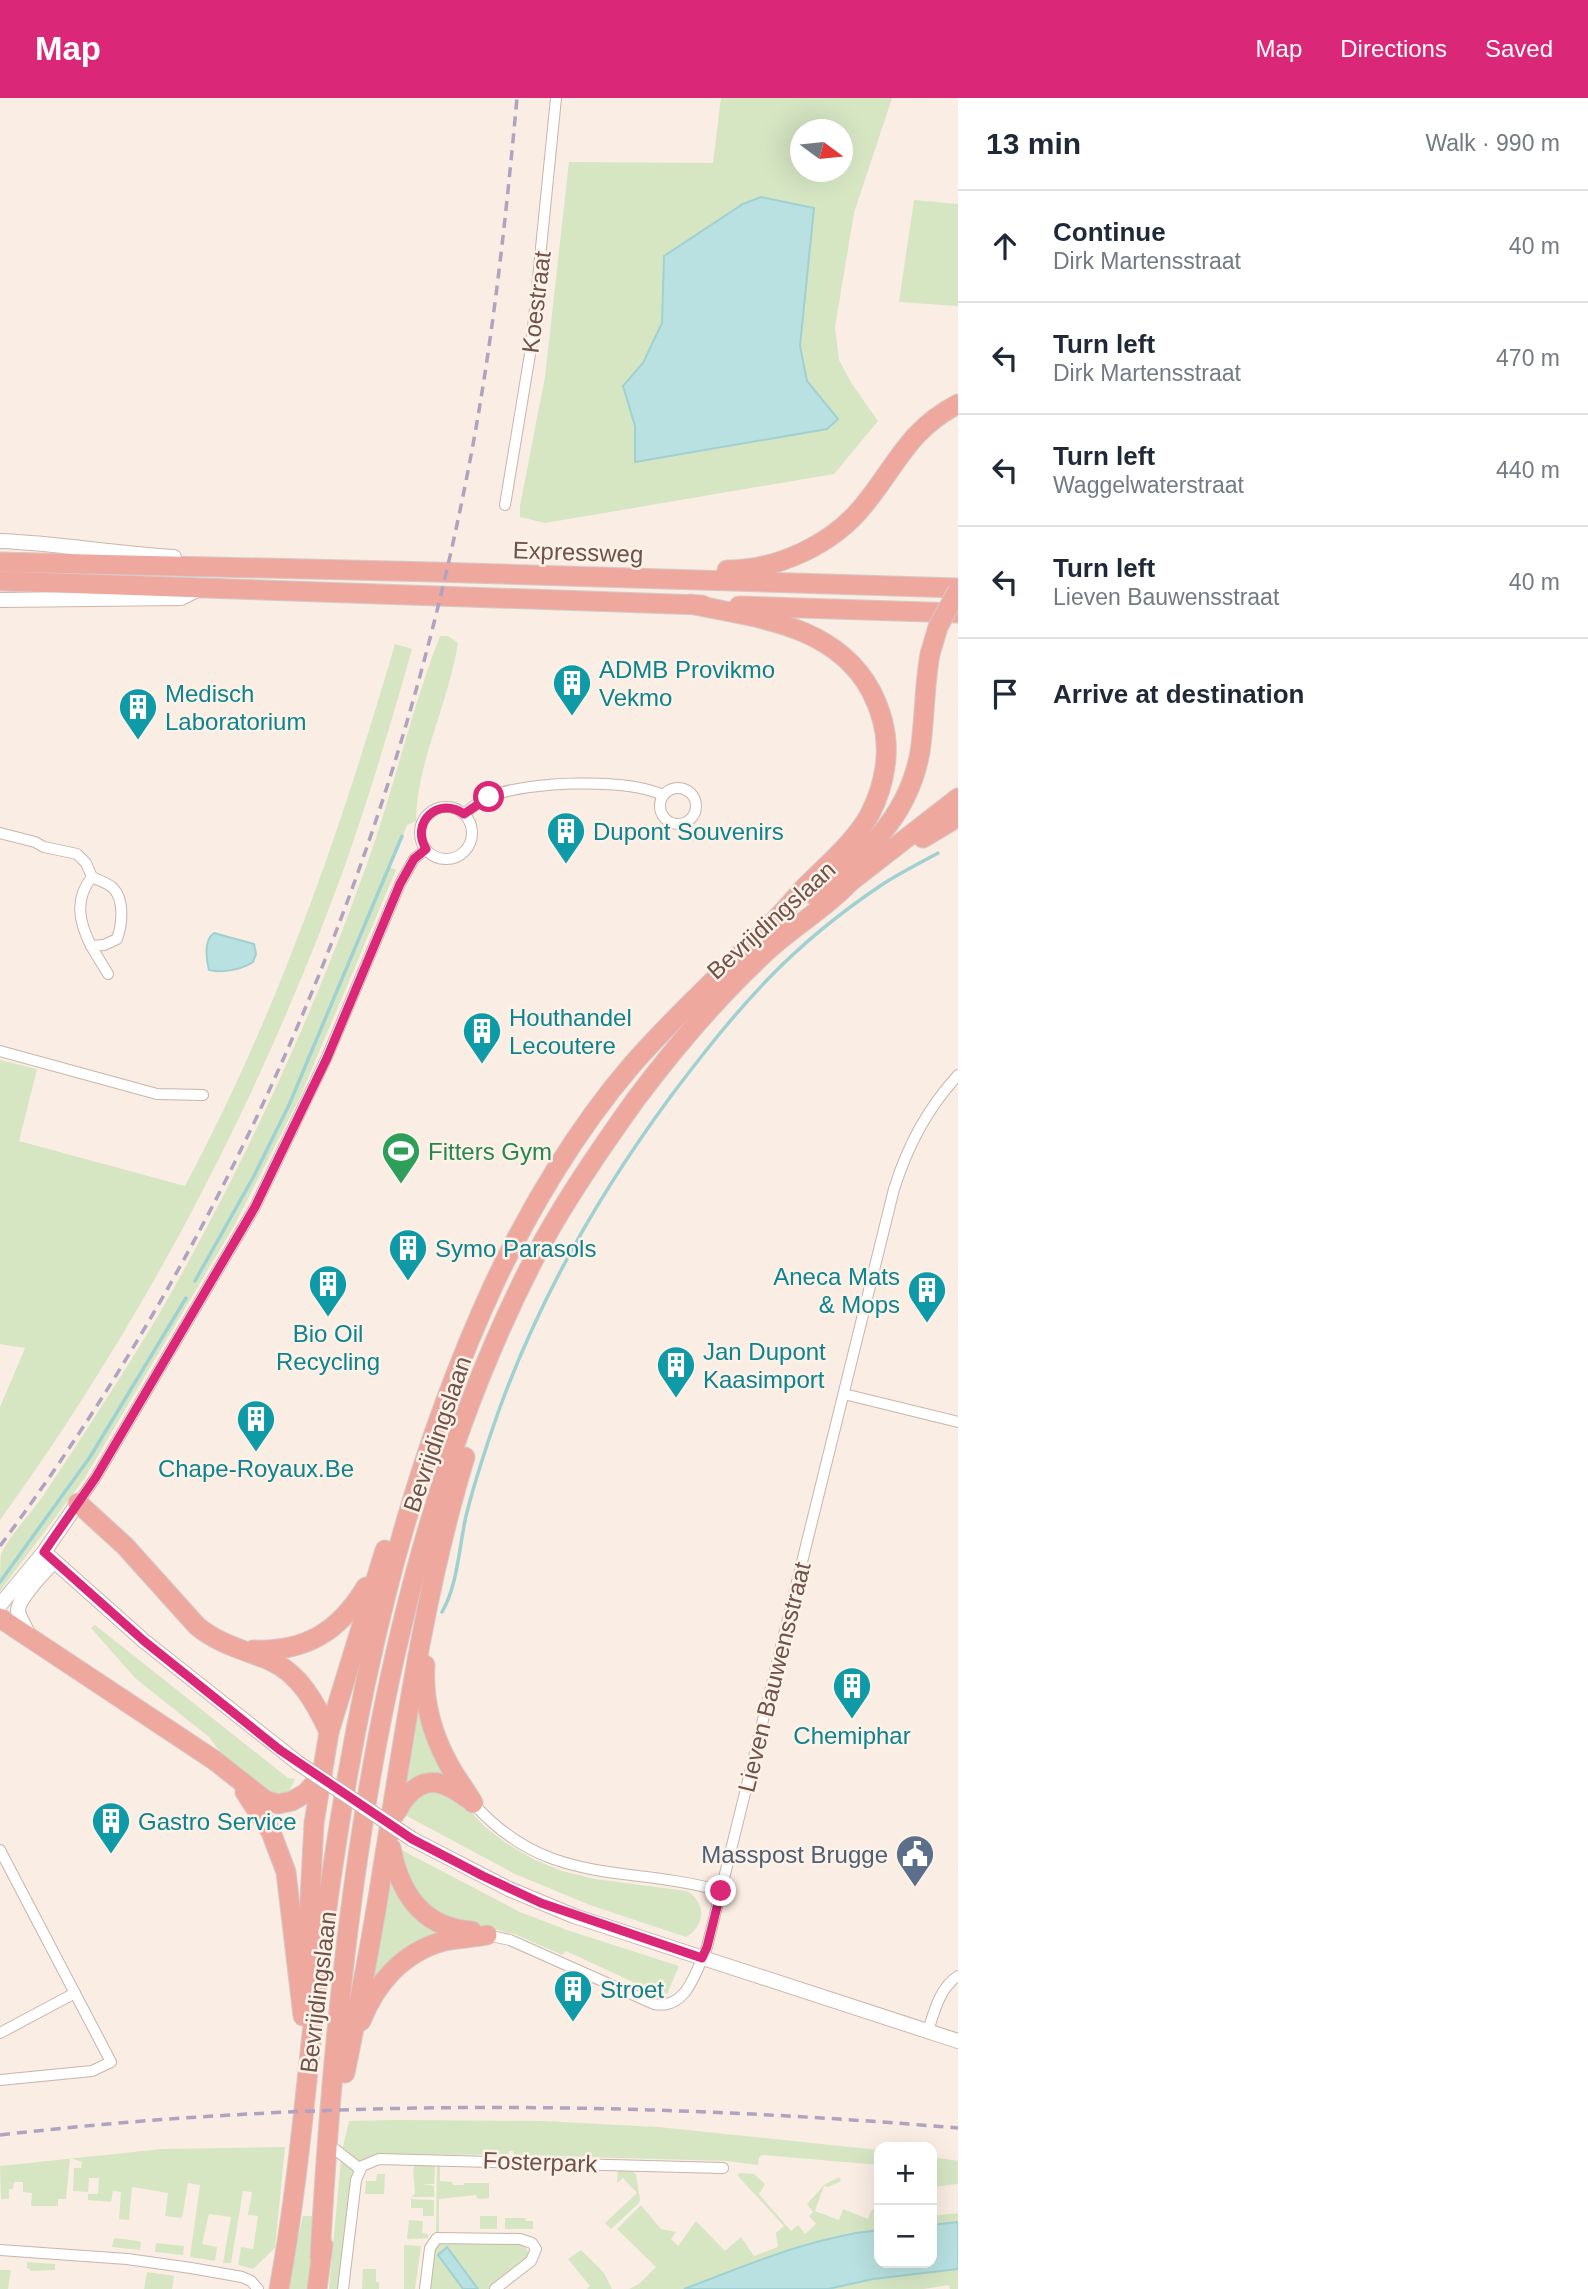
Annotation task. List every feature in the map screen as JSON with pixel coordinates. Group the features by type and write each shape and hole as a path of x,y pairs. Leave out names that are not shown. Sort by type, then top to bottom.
{"highway":[{"path":"673,579 700,570 737,570 765,566 819,544 844,527 864,506 902,450 921,429 958,404"},
{"name":"Expressweg","path":"0,562 958,589"},
{"name":"Expressweg","path":"0,581 958,613"},
{"path":"778,917 838,876 865,852 876,842 898,810 914,776 920,752 930,654 938,627 958,589"},
{"path":"690,604 768,621 815,636 850,660 866,682 880,710 887,750 885,770 869,815 849,843 778,917"},
{"name":"Bevrijdingslaan","path":"331,2147 351,1919 384,1706 434,1511 470,1404 497,1338 565,1203 639,1096 709,1012 758,959 790,930 836,897 850,882 958,798"},
{"path":"836,897 958,817"},
{"name":"Bevrijdingslaan","path":"279,2289 299,2166 324,1928 346,1782 373,1641 422,1470 459,1366 494,1285 536,1205 585,1128 627,1071 673,1018 778,917"},
{"path":"317,2289 327,2226 331,2147 389,1827 408,1705 462,1467 494,1375 497,1338"},
{"path":"285,2259 314,1823 329,1732 403,1496 422,1470"},
{"path":"78,1503 125,1546 210,1637 271,1661 297,1679 329,1732"},
{"path":"239,1649 279,1650 302,1645 323,1635 355,1606 381,1562"},
{"path":"433,1586 425,1666 426,1698 446,1761 473,1803"},
{"path":"0,1618 214,1760 265,1800 278,1804 292,1801 306,1793 322,1775"},
{"path":"237,1780 271,1832 286,1872 303,2016"},
{"path":"473,1803 450,1785 433,1782 425,1784 405,1798 389,1827 399,1879 416,1906 440,1923 487,1935"},
{"path":"347,2064 372,1999 396,1967 428,1946 487,1935"}],"main road":[{"name":"Expressweg","path":"0,541 181,557 197,566"},
{"name":"Expressweg","path":"0,600 181,598 201,588"},
{"path":"29,1636 18,1607 78,1503"},
{"path":"0,1605 49,1556"},
{"path":"49,1556 144,1641 298,1763 412,1839 541,1903 958,2041"}],"street":[{"name":"Koestraat","path":"505,505 532,336 556,98"},
{"path":"464,814 489,797 520,788 604,785 644,788 663,795"},
{"path":"448,807 464,814 470,823 472,834 470,844 464,852 455,858 444,859 434,856 426,849 421,839 421,828 430,813 448,807"},
{"path":"0,833 77,854 86,863 92,877 112,887 118,896 122,924 117,939 104,945 91,946"},
{"path":"78,1503 96,1477 255,1207 322,1069 400,884 414,859 426,849"},
{"path":"92,877 79,903 81,923 108,974"},
{"path":"0,1051 157,1094 203,1095"},
{"name":"Lieven Bauwensstraat","path":"487,1935 510,1940 637,1997 662,2005 668,2005 682,1997 707,1947 903,1161 926,1114 958,1075"},
{"path":"844,1394 958,1422"},
{"path":"473,1803 516,1841 572,1866 721,1891"},
{"path":"0,1850 111,2063 92,2071 0,2080"},
{"path":"928,2031 944,1991 958,1976"},
{"path":"0,2033 75,1993"},
{"path":"331,2147 360,2169 355,2185 343,2289"},
{"name":"Fosterpark","path":"360,2169 369,2161 379,2159 723,2168"},
{"path":"425,2289 430,2248 437,2238 520,2239 533,2242 536,2249 531,2261 495,2289"},
{"path":"0,2250 127,2259 222,2272 251,2281 258,2289"}],"green space":[{"path":"721,98 892,98 854,213 835,327 839,360 878,421 834,474 545,523 520,517 545,377 569,162 713,163","holes":["761,197 814,208 800,346 807,381 837,419 827,429 635,462 635,426 623,387 643,363 662,323 664,256 743,204"]},
{"path":"914,200 958,204 958,306 899,302"},
{"path":"440,636 448,636 458,643 448,687 427,754 416,821 407,825 390,867 396,870 300,1097 235,1224 84,1479 0,1591 1,1554 5,1546 45,1493 162,1309 220,1201 274,1091 346,922"},
{"path":"395,644 412,649 362,816 310,957 274,1041 236,1125 150,1288 103,1367 0,1520 0,1407 25,1348 0,1344 0,1060 37,1069 19,1141 185,1186 249,1055 278,988 329,852"},
{"path":"95,1625 288,1778 295,1779 289,1792 277,1796 262,1793 226,1760 209,1737 135,1678 91,1628"},
{"path":"415,1696 449,1776 403,1793"},
{"path":"425,1789 456,1796 485,1827 506,1843 535,1860 562,1871 595,1879 687,1891 698,1902 700,1921 686,1937 590,1905 515,1874 403,1814"},
{"path":"396,1847 520,1912 679,1966 667,1994 662,1990 648,1989 566,1951 562,1955 517,1935 495,1929 460,1925 419,1902"},
{"path":"391,1879 446,1930 369,1994 387,1884"},
{"path":"349,2121 542,2121 658,2127 874,2149 874,2165 763,2155 759,2157 758,2165 726,2161 514,2155 513,2151 509,2151 508,2155 376,2154 359,2161 342,2151"},
{"path":"285,2147 275,2248 253,2269 238,2265 241,2247 253,2249 258,2216 248,2215 252,2192 243,2191 231,2263 223,2263 231,2217 209,2214 202,2244 217,2247 215,2261 190,2257 200,2185 188,2183 182,2218 165,2216 168,2193 132,2187 129,2220 119,2219 121,2192 113,2191 111,2202 88,2200 88,2194 98,2194 99,2178 89,2178 88,2192 73,2191 74,2168 81,2168 82,2162 71,2158 162,2149"},
{"path":"937,2158 958,2161 958,2184 937,2186"},
{"path":"70,2159 66,2199 58,2199 58,2206 31,2206 32,2193 23,2192 23,2182 14,2182 13,2189 9,2189 9,2199 1,2199 0,2166"},
{"path":"341,2160 353,2171 339,2289 329,2289"},
{"path":"415,2164 435,2164 434,2184 423,2184 434,2186 434,2197 411,2197 415,2194"},
{"path":"437,2164 440,2165 440,2181 452,2182 453,2185 489,2183 489,2198 477,2199 476,2195 439,2199 439,2234 436,2234"},
{"path":"618,2169 630,2169 636,2174 640,2200 611,2229 605,2223 637,2193 623,2178 617,2183"},
{"path":"739,2173 754,2174 765,2184 759,2194 791,2231 798,2225 805,2234 816,2224 809,2216 813,2212 807,2204 824,2185 839,2177 841,2181 824,2186 815,2211 839,2220 843,2209 868,2219 872,2209 874,2231 806,2244 684,2289 629,2289 639,2284 656,2267 617,2229 641,2205 661,2229 676,2232 671,2239 678,2246 696,2221 725,2251 741,2237 754,2256 778,2247 776,2233 784,2226 738,2176"},
{"path":"377,2174 385,2174 384,2194 365,2194 366,2181 376,2181"},
{"path":"411,2199 434,2200 434,2216 423,2216 423,2208 411,2208"},
{"path":"958,2213 958,2222 937,2224 937,2215"},
{"path":"303,2216 315,2216 310,2289 286,2289"},
{"path":"480,2216 497,2216 497,2229 480,2229"},
{"path":"505,2218 525,2218 526,2221 533,2221 533,2229 505,2229"},
{"path":"409,2220 423,2221 422,2233 428,2234 428,2238 407,2239"},
{"path":"114,2238 138,2241 141,2243 140,2250 112,2247"},
{"path":"440,2242 524,2244 529,2254 525,2261 489,2289 429,2289 433,2250"},
{"path":"156,2243 184,2246 183,2255 155,2252"},
{"path":"404,2245 421,2246 415,2289 404,2289"},
{"path":"581,2250 604,2273 612,2289 587,2289 590,2286 568,2259"},
{"path":"27,2262 55,2264 55,2270 30,2271"},
{"path":"363,2269 376,2269 379,2289 362,2289"},
{"path":"958,2269 958,2289 950,2289 949,2285 924,2289 828,2289 873,2279"},
{"path":"0,2270 11,2270 8,2289 0,2289"},
{"path":"147,2272 174,2276 172,2289 144,2289"}],"water":[{"path":"761,197 814,208 800,346 807,381 838,419 827,429 635,462 635,426 623,386 643,363 662,323 664,256 743,204"},
{"path":"214,933 254,944 256,954 253,962 232,970 209,970 207,944"},
{"path":"958,2222 958,2269 873,2279 828,2289 684,2289 804,2245 874,2231 874,2268 937,2268 937,2224"},
{"path":"447,2247 478,2289 463,2289 438,2255"}],"waterway":[{"path":"195,1281 254,1176 289,1105 402,836"},
{"path":"442,1612 455,1577 466,1516 477,1476 515,1368 553,1286 620,1170 706,1050 781,966 823,928 868,894 938,853"},
{"path":"0,1582 90,1457 186,1298"}],"railway":[{"path":"0,1546 83,1426 160,1302 229,1174 291,1042 346,906 393,768 433,628 465,486 496,293 517,98"},
{"path":"0,2135 239,2114 479,2108 719,2112 958,2128"}],"place":[{"name":"ADMB Provikmo Vekmo","path":"572,717"},
{"name":"Medisch Laboratorium","path":"138,741"},
{"name":"Dupont Souvenirs","path":"566,865"},
{"name":"Houthandel Lecoutere","path":"482,1065"},
{"name":"Fitters Gym","path":"401,1185"},
{"name":"Symo Parasols","path":"408,1282"},
{"name":"Bio Oil Recycling","path":"328,1318"},
{"name":"Aneca Mats & Mops","path":"927,1324"},
{"name":"Jan Dupont Kaasimport","path":"676,1399"},
{"name":"Chape-Royaux.Be","path":"256,1453"},
{"name":"Chemiphar","path":"852,1720"},
{"name":"Gastro Service","path":"111,1855"},
{"name":"Masspost Brugge","path":"915,1888"},
{"name":"Stroet","path":"573,2023"}],"route":[{"path":"489,797 464,814 448,807 435,810 425,818 421,839 426,849 414,859 400,884 302,1114 255,1207 96,1477 44,1552 144,1641 280,1750 339,1792 425,1847 541,1903 702,1958 721,1891"}]}
